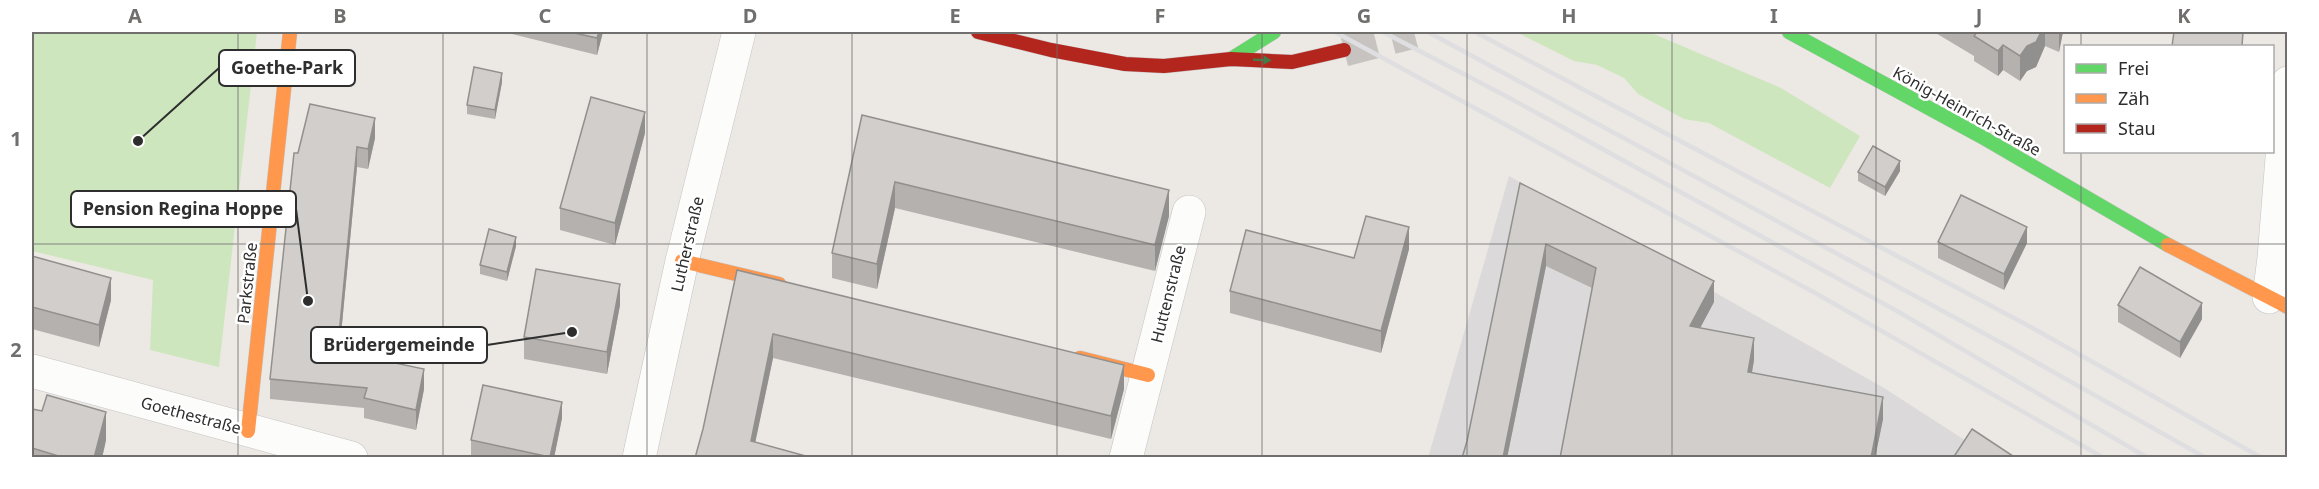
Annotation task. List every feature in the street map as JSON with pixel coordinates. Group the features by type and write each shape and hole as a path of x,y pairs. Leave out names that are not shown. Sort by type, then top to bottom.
{"main road":[{"name":"Parkstraße","path":"248,431 290,32"},
{"path":"978,32 1052,50 1125,64 1164,66 1231,59 1292,62 1344,50"},
{"path":"1231,59 1274,32"},
{"name":"König-Heinrich-Straße","path":"1789,32 1984,138 2171,247 2278,302"},
{"path":"682,261 791,287"},
{"path":"1066,355 1148,375"}],"street":[{"name":"Lutherstraße","path":"639,458 682,261 739,32"},
{"path":"2278,302 2274,258 2288,83"},
{"name":"Huttenstraße","path":"1126,458 1189,212"},
{"name":"Goethestraße","path":"32,371 351,458"}],"shaded area":[{"path":"1509,176 1884,388 1991,457 1428,458"}],"green space":[{"path":"32,32 257,32 219,367 150,350 153,280 32,251"},
{"path":"1516,32 1649,32 1781,88 1860,136 1830,188 1709,123 1684,119 1638,94 1624,78 1597,65 1574,61"}],"building":[{"path":"570,32 599,32 597,38"},
{"path":"1977,32 2041,32 2036,42 2027,46 2020,56 2003,45 1998,51 1974,36"},
{"path":"2174,32 2243,32 2242,45 2172,45"},
{"path":"474,67 502,73 495,110 467,105"},
{"path":"591,97 645,112 615,223 560,208"},
{"path":"310,104 375,118 368,149 357,147 339,335 350,337 347,353 424,369 416,410 364,398 367,388 270,379 294,153 298,153"},
{"path":"862,115 1169,190 1155,245 895,182 877,264 832,253"},
{"path":"1873,146 1900,161 1885,187 1858,172"},
{"path":"1520,183 1714,281 1690,326 1754,338 1748,372 1883,397 1871,458 1560,458 1596,268 1546,244 1503,458 1462,458"},
{"path":"1961,195 2027,227 2004,274 1938,242"},
{"path":"1366,216 1409,227 1381,331 1230,291 1246,230 1354,258"},
{"path":"489,229 516,237 507,272 480,265"},
{"path":"32,256 111,278 99,325 32,307"},
{"path":"2140,267 2202,303 2180,342 2118,305"},
{"path":"536,269 620,284 607,352 524,337"},
{"path":"737,270 1124,365 1111,416 773,334 751,441 813,458 695,458"},
{"path":"483,385 562,402 550,457 471,440"},
{"path":"47,395 106,412 94,458 65,458 32,448 32,409 42,411"},
{"path":"1972,429 2016,458 1953,458"}],"tunnel":[{"path":"1344,50 1414,32"}],"railway":[{"path":"1335,32 1817,294 2104,458"},
{"path":"1383,32 1506,96 1897,311 2148,458"},
{"path":"1428,32 2011,348 2206,458"},
{"path":"1475,32 2029,326 2262,458"}],"traffic: fast":[{"path":"1231,59 1274,32"},
{"path":"1789,32 1984,138 2168,245"}],"traffic: slow":[{"path":"248,431 290,32"},
{"path":"2168,245 2288,307"},
{"path":"682,261 779,284"},
{"path":"1080,358 1148,375"}],"traffic: jam":[{"path":"978,32 1051,50 1125,64 1164,66 1231,59 1292,62 1344,50"}],"place":[{"name":"Goethe-Park","path":"138,141"},
{"name":"Pension Regina Hoppe","path":"308,301"},
{"name":"Brüdergemeinde","path":"572,332"}]}
